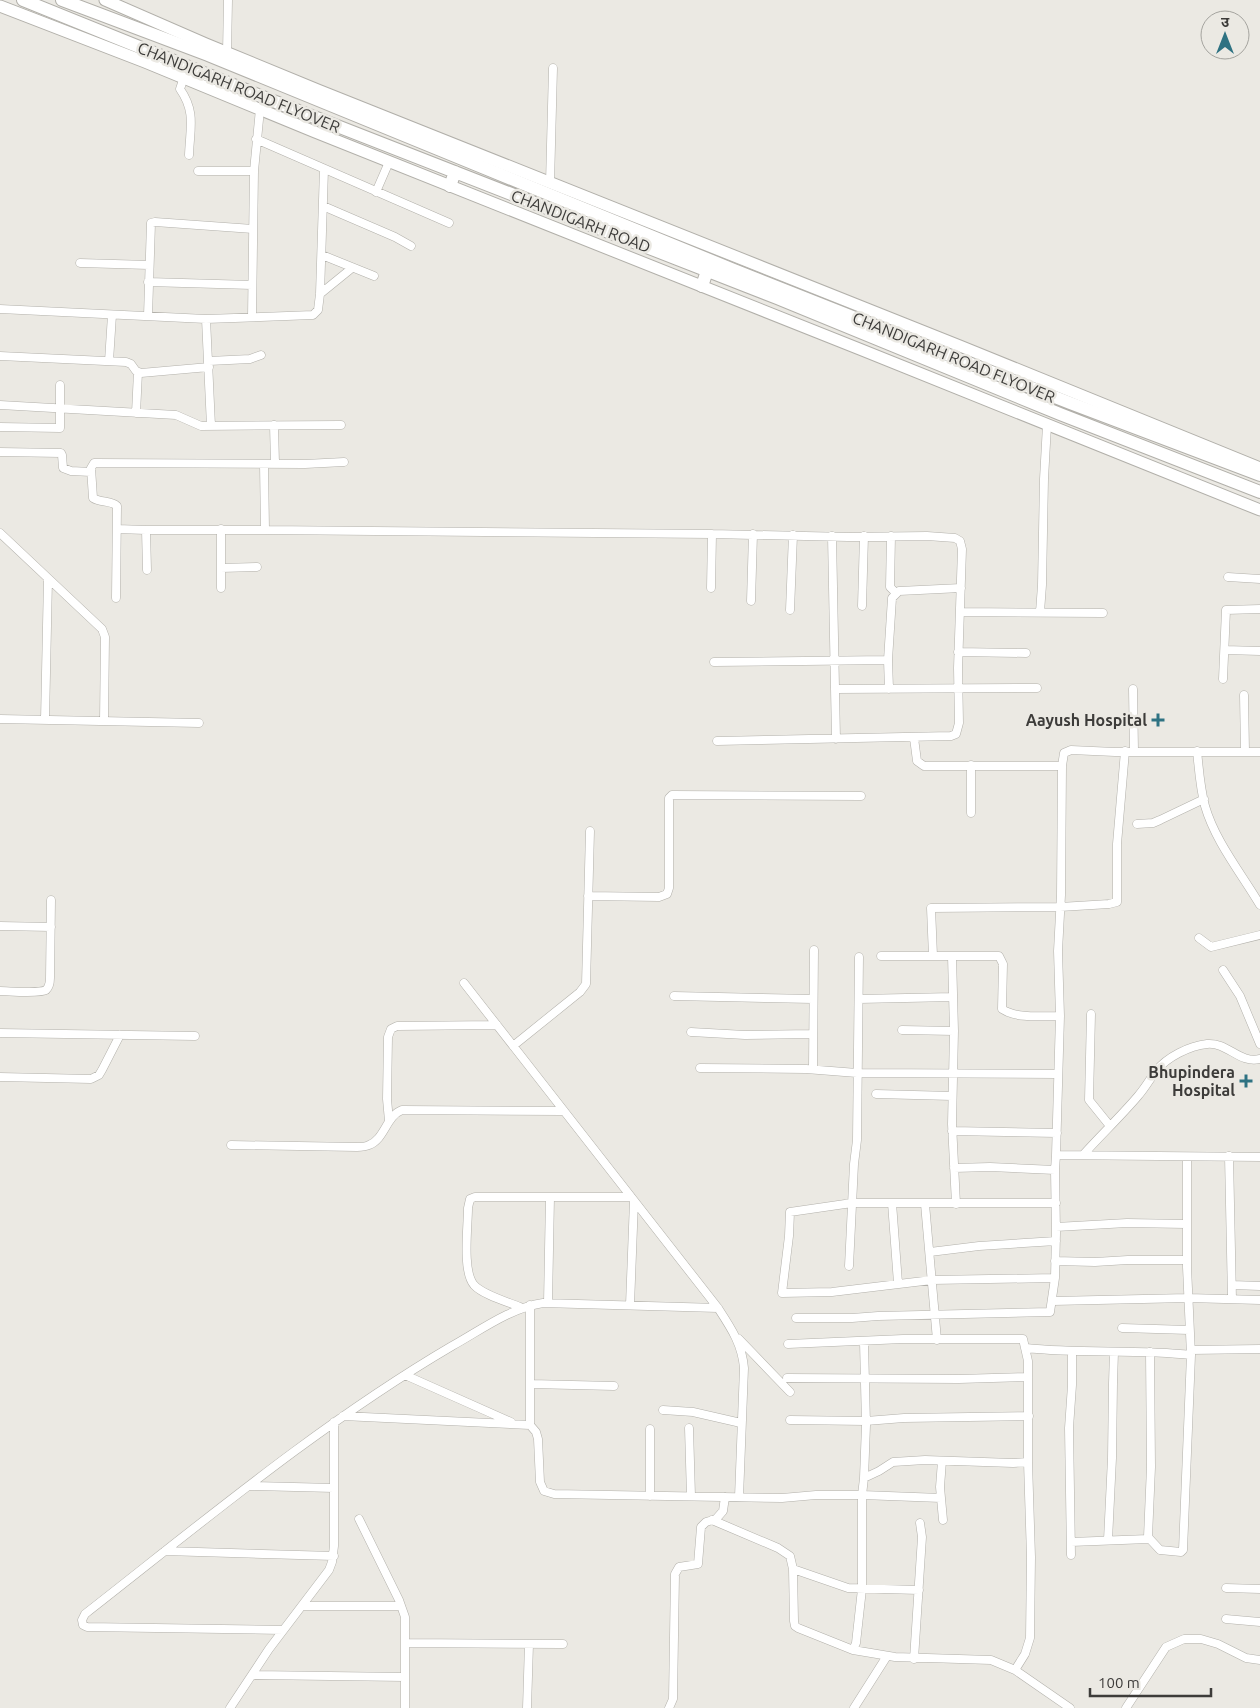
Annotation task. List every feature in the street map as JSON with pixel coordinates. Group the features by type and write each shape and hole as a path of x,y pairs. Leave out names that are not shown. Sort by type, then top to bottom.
{"highway":[{"name":"CHANDIGARH ROAD FLYOVER","path":"23,0 455,172"},
{"name":"CHANDIGARH ROAD FLYOVER","path":"62,0 208,55 388,129 403,130 652,230 668,243 1070,403 1260,475"},
{"path":"450,186 455,172"},
{"name":"CHANDIGARH ROAD","path":"455,172 707,271"},
{"name":"CHANDIGARH ROAD FLYOVER","path":"707,271 1060,414 1260,492"},
{"path":"702,286 707,271"}],"main road":[{"path":"105,0 403,130 550,183 652,230 956,344 1260,468"},
{"path":"0,6 184,77 389,162 1260,510"}],"street":[{"path":"227,53 228,0"},
{"path":"550,183 553,68"},
{"path":"184,77 180,89 188,100 192,113 190,155"},
{"path":"252,317 254,171 260,109"},
{"path":"256,139 449,223"},
{"path":"376,192 389,162"},
{"path":"0,309 206,319 313,316 318,310 320,294 324,169"},
{"path":"198,171 254,171"},
{"path":"323,206 411,246"},
{"path":"148,316 150,227 153,222 253,229"},
{"path":"322,254 374,276"},
{"path":"80,263 149,265"},
{"path":"320,294 352,268"},
{"path":"148,282 252,285"},
{"path":"109,360 112,314"},
{"path":"206,319 210,426"},
{"path":"138,372 179,370 261,355"},
{"path":"0,356 129,362 138,372 136,413"},
{"path":"0,427 60,428 60,385"},
{"path":"0,405 176,415 184,417 195,424 210,426 341,425"},
{"path":"274,425 275,464"},
{"path":"1040,612 1047,425"},
{"path":"0,452 59,453 62,454 63,468 71,471 92,472"},
{"path":"116,598 116,504 93,498 92,466 95,463 275,464 344,462"},
{"path":"264,464 265,530"},
{"path":"117,529 927,536 952,538 960,541 962,549 958,652 959,723 956,734 951,736 914,738 717,741"},
{"path":"220,529 222,588"},
{"path":"146,530 147,570"},
{"path":"0,533 99,626 104,634 104,721"},
{"path":"710,588 712,534"},
{"path":"751,600 753,534"},
{"path":"790,610 793,535"},
{"path":"832,536 836,740"},
{"path":"862,606 864,536"},
{"path":"891,536 890,587 896,593"},
{"path":"221,568 257,567"},
{"path":"1228,577 1260,579"},
{"path":"45,720 48,579"},
{"path":"889,689 888,660 892,598 899,590 960,588"},
{"path":"1223,679 1226,610 1260,609"},
{"path":"961,612 1102,613"},
{"path":"1225,650 1260,651"},
{"path":"958,652 1026,653"},
{"path":"714,662 888,660"},
{"path":"836,689 1037,688"},
{"path":"1133,689 1134,751"},
{"path":"1244,695 1245,752"},
{"path":"0,719 200,723"},
{"path":"914,738 917,761 921,765 1062,766"},
{"path":"796,1318 1049,1313 1052,1311 1055,1278 1055,1170 1058,1132 1060,1016 1058,951 1062,757 1067,751 1260,752"},
{"path":"934,956 932,908 1060,907 1117,902 1117,844 1125,751"},
{"path":"1197,751 1205,806 1217,834 1260,904"},
{"path":"970,765 971,813"},
{"path":"588,896 659,897 667,894 669,888 669,798 672,795 861,796"},
{"path":"1137,824 1154,823 1204,799"},
{"path":"513,1046 580,992 586,984 590,832"},
{"path":"0,991 39,991 48,987 50,978 51,900"},
{"path":"0,926 50,927"},
{"path":"1199,938 1211,948 1260,935"},
{"path":"813,1069 814,950"},
{"path":"881,956 999,956 1003,964 1002,1009 1024,1015 1060,1016"},
{"path":"952,956 954,1032 952,1131 956,1204"},
{"path":"848,1266 857,1140 859,957"},
{"path":"1223,970 1240,996 1260,1044"},
{"path":"464,983 718,1308 736,1336 790,1392"},
{"path":"674,996 813,999"},
{"path":"859,999 953,997"},
{"path":"1091,1014 1089,1100 1110,1126"},
{"path":"389,1121 387,1076 388,1037 391,1030 397,1026 497,1025"},
{"path":"902,1030 954,1032"},
{"path":"691,1032 745,1035 812,1034"},
{"path":"0,1033 195,1036"},
{"path":"0,1078 92,1079 99,1075 120,1035"},
{"path":"1083,1155 1139,1094 1156,1070 1171,1058 1202,1045 1217,1044 1230,1049 1243,1058 1249,1060 1260,1059"},
{"path":"700,1068 813,1069 857,1073 1058,1074"},
{"path":"876,1094 952,1096"},
{"path":"231,1145 356,1147 370,1145 381,1134 389,1121 402,1110 564,1111"},
{"path":"952,1131 1058,1132"},
{"path":"1056,1155 1229,1156 1260,1158"},
{"path":"1229,1156 1232,1299"},
{"path":"1150,1352 1151,1467 1147,1534 1148,1538 1158,1548 1164,1551 1180,1552 1183,1550 1191,1352 1186,1224 1187,1157"},
{"path":"954,1168 1055,1170"},
{"path":"520,1307 479,1289 471,1280 468,1268 470,1199 475,1197 550,1197 632,1199"},
{"path":"548,1303 550,1197"},
{"path":"630,1305 632,1199"},
{"path":"1055,1278 932,1280 832,1292 782,1292 790,1212 852,1203 1056,1203"},
{"path":"892,1203 898,1283"},
{"path":"925,1204 937,1340"},
{"path":"1056,1227 1186,1224"},
{"path":"930,1252 979,1246 1056,1241"},
{"path":"1055,1261 1187,1260"},
{"path":"1232,1285 1260,1286"},
{"path":"1053,1301 1188,1298 1260,1300"},
{"path":"283,1630 87,1626 83,1625 82,1620 85,1614 165,1551 334,1422 428,1360 520,1307 548,1303 718,1308"},
{"path":"530,1305 530,1425 536,1432 538,1439 540,1482 544,1491 554,1494 650,1496 782,1498 816,1495 862,1495 941,1498"},
{"path":"1122,1328 1190,1330"},
{"path":"736,1336 743,1357 744,1368 739,1497"},
{"path":"788,1344 903,1339 1024,1340 1028,1377 1031,1633 1029,1645 1015,1670"},
{"path":"853,1650 856,1642 862,1589 862,1495 866,1421 864,1342"},
{"path":"1026,1348 1049,1351 1114,1352 1191,1352 1260,1349"},
{"path":"1071,1555 1069,1428 1072,1351"},
{"path":"1108,1540 1114,1352"},
{"path":"405,1376 515,1424"},
{"path":"786,1378 959,1379 1028,1377"},
{"path":"531,1384 614,1386"},
{"path":"663,1410 693,1412 741,1423"},
{"path":"343,1416 530,1425"},
{"path":"790,1420 866,1421 904,1418 1028,1416"},
{"path":"230,1708 283,1630 329,1570 334,1556 334,1422"},
{"path":"690,1428 692,1496"},
{"path":"650,1429 650,1496"},
{"path":"942,1461 941,1498 943,1520"},
{"path":"864,1478 893,1462 1028,1462"},
{"path":"250,1486 334,1488"},
{"path":"669,1708 673,1698 675,1574 679,1567 698,1564 701,1527 706,1522 720,1516 723,1511 724,1497"},
{"path":"359,1519 405,1617 405,1708"},
{"path":"712,1520 786,1552 790,1556 793,1568 795,1626 853,1650 887,1656 914,1659 953,1658 991,1660 1015,1670 1070,1708"},
{"path":"914,1659 922,1538 920,1522"},
{"path":"1071,1542 1148,1538"},
{"path":"165,1551 334,1556"},
{"path":"793,1568 848,1588 919,1590"},
{"path":"1226,1588 1260,1589"},
{"path":"302,1606 401,1606"},
{"path":"1226,1619 1260,1622"},
{"path":"1126,1708 1166,1647 1184,1639 1200,1639 1218,1644 1246,1658 1260,1660"},
{"path":"406,1643 563,1644"},
{"path":"527,1708 529,1644"},
{"path":"854,1708 887,1656"},
{"path":"252,1674 405,1678"}],"place":[{"name":"Aayush Hospital","path":"1158,720"},
{"name":"Bhupindera Hospital","path":"1246,1081"}]}
